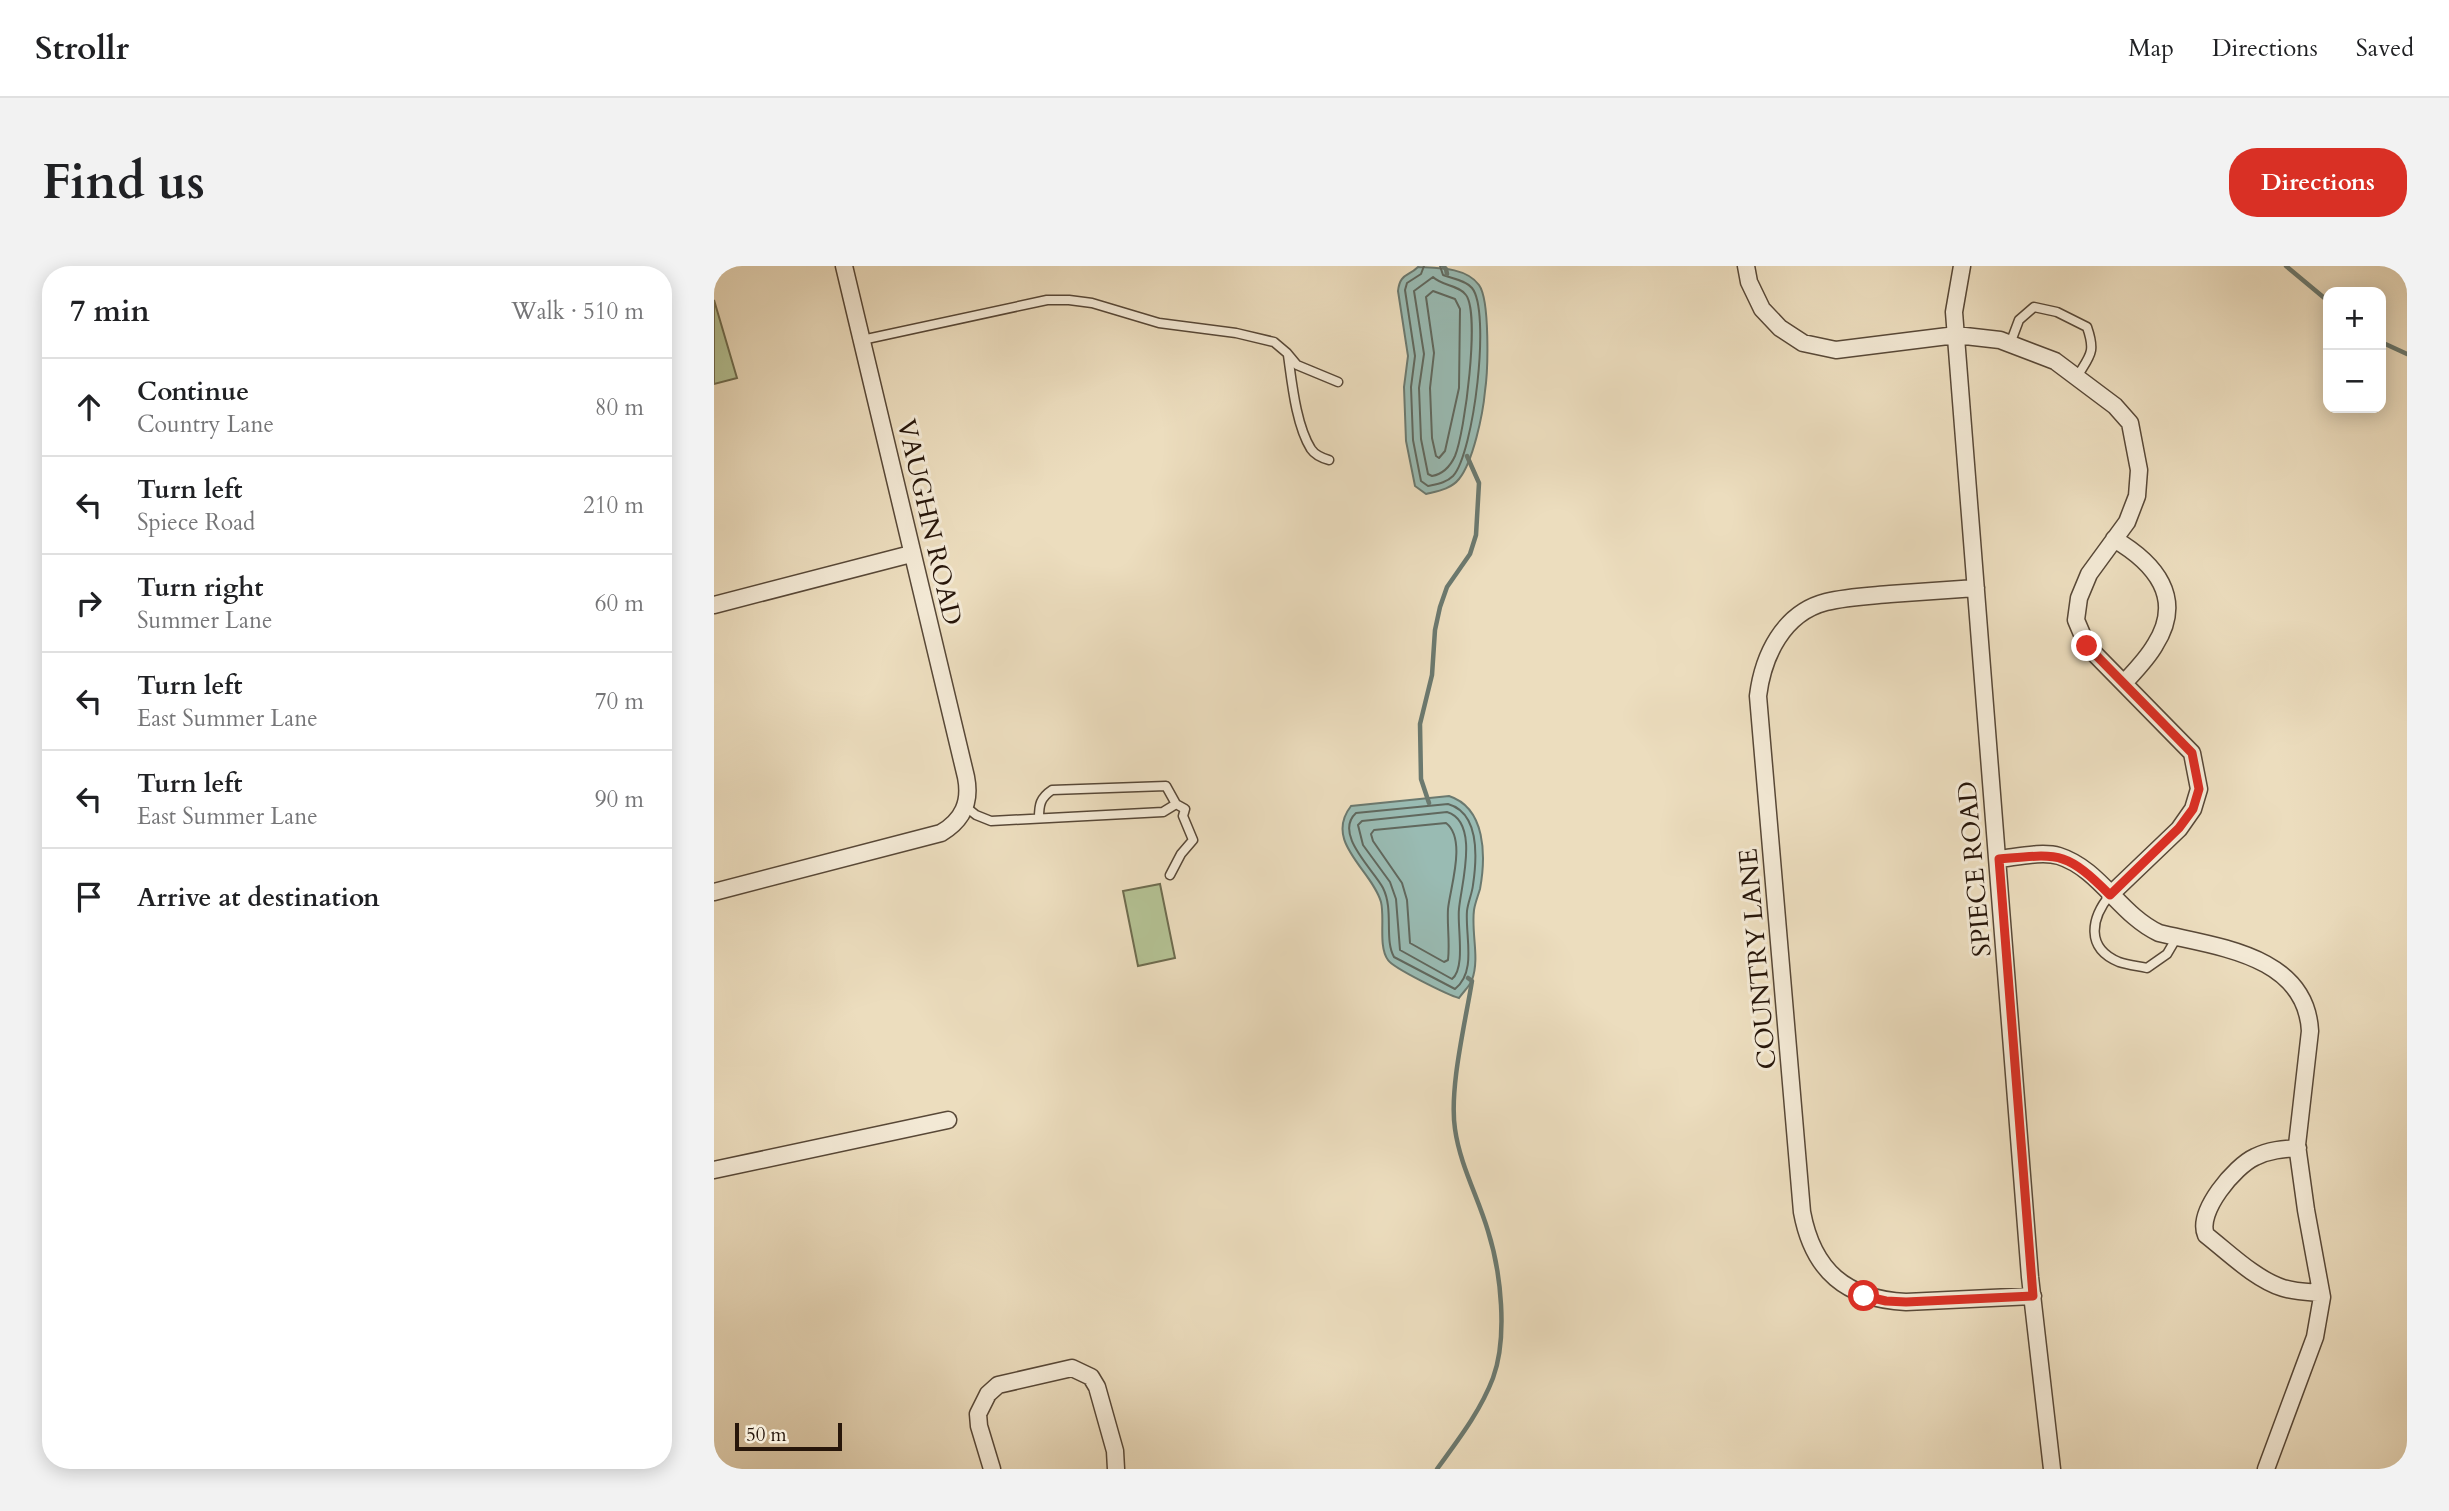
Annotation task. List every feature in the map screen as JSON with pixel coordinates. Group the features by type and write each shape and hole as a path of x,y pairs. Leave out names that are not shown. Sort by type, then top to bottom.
{"street":[{"name":"VAUGHN ROAD","path":"844,266 969,789 966,807"},
{"path":"1746,266 1749,282 1762,309 1780,328 1803,343 1836,350 1955,335 2000,340 2055,361 2115,406 2130,423 2139,470 2137,496 2127,522 2089,574 2079,597 2077,620 2087,646 2192,753 2199,789 2193,809 2179,828 2110,895"},
{"name":"SPIECE ROAD","path":"1962,266 1954,312 1955,335 2033,1296 2052,1469"},
{"path":"2114,539 2135,551 2155,570 2164,587 2167,605 2164,626 2156,644 2124,683"},
{"path":"714,605 911,554"},
{"name":"COUNTRY LANE","path":"1976,587 1878,595 1816,606 1788,626 1766,658 1761,676 1760,710 1802,1212 1811,1245 1834,1277 1851,1290 1886,1301 2033,1296"},
{"path":"714,892 941,832 959,819 966,807"},
{"path":"1999,859 2058,856 2085,870 2147,928 2249,955 2287,979 2302,996 2310,1017 2310,1031 2298,1148 2321,1293 2320,1313 2315,1337 2266,1469"},
{"path":"714,1170 948,1120"},
{"path":"2298,1148 2274,1150 2242,1164 2208,1208 2203,1228 2206,1235 2257,1274 2280,1287 2297,1292 2321,1293"},
{"path":"992,1469 978,1414 988,1394 998,1385 1072,1368 1091,1377 1097,1387 1115,1451 1116,1469"}],"lane":[{"path":"862,340 1035,303 1069,300 1092,303 1159,323 1236,333 1274,342 1297,365 1338,382"},
{"path":"2010,344 2018,320 2034,307 2057,312 2087,327 2092,340 2092,351 2077,377"},
{"path":"1287,353 1296,406 1304,433 1312,450 1321,458 1329,460"},
{"path":"1039,818 1039,804 1052,790 1166,786 1176,804 1185,809 1183,816 1193,841 1181,853 1170,875"},
{"path":"966,807 991,821 1163,812 1176,804"},
{"path":"2110,895 2098,910 2094,933 2100,949 2118,962 2147,968 2167,954 2177,937"}],"green space":[{"path":"714,300 737,378 714,384"},
{"path":"1160,884 1175,958 1138,966 1123,891"}],"water":[{"path":"1418,267 1459,272 1479,285 1485,305 1487,336 1484,401 1469,461 1456,482 1426,494 1415,486 1406,441 1404,387 1408,356 1398,291 1403,278"},
{"path":"1449,796 1470,811 1477,822 1483,848 1482,876 1473,919 1474,972 1471,982 1459,998 1410,975 1388,960 1382,940 1381,902 1376,890 1352,856 1343,832 1344,819 1351,806"}],"waterway":[{"path":"1443,266 1447,274"},
{"path":"2286,266 2323,297"},
{"path":"2386,344 2407,354"},
{"path":"1429,803 1421,779 1420,724 1432,675 1435,630 1440,607 1447,587 1470,554 1476,535 1479,483 1467,456"},
{"path":"1437,1469 1482,1402 1498,1362 1500,1344 1501,1304 1493,1247 1461,1155 1455,1129 1456,1076 1472,981 1468,978"}],"route":[{"path":"1864,1296 1906,1302 2033,1296 1999,859 2058,856 2085,870 2110,895 2179,828 2193,809 2199,789 2192,753 2087,646"}]}
